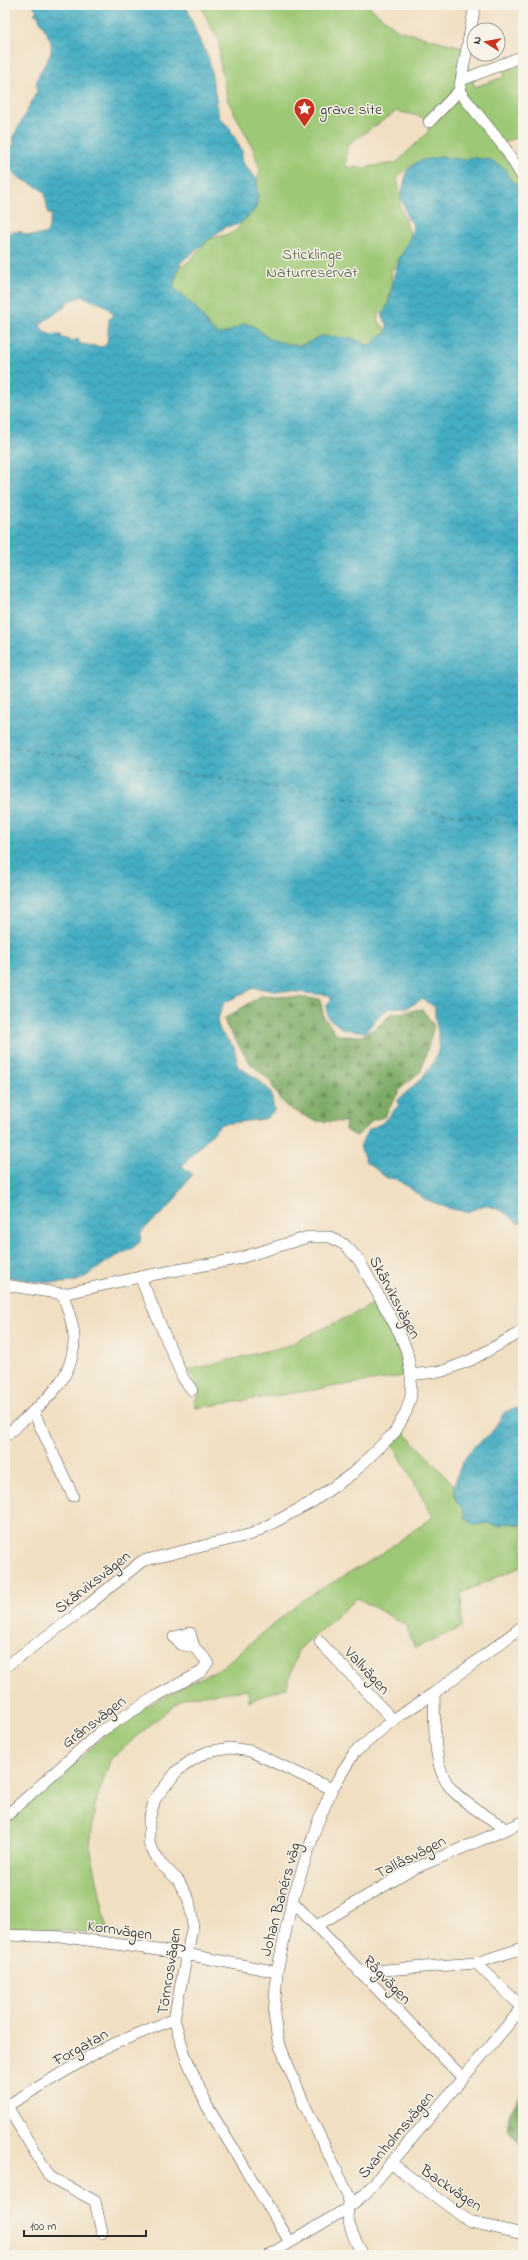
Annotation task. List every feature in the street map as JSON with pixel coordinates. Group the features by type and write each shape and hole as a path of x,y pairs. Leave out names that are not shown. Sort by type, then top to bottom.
{"street":[{"path":"429,122 459,91 475,5"},
{"path":"462,80 523,56"},
{"path":"459,91 505,148 523,178"},
{"name":"Skärviksvägen","path":"5,1667 81,1611 142,1561 252,1534 312,1502 354,1473 395,1432 406,1412 411,1396 411,1375 407,1352 400,1334 359,1260 345,1245 330,1238 308,1237 237,1259 140,1277 63,1294"},
{"path":"140,1277 183,1378 192,1390"},
{"path":"5,1285 63,1294 75,1341 71,1364 65,1378 33,1411 5,1436"},
{"path":"411,1375 443,1371 471,1360 523,1331"},
{"path":"33,1411 73,1496"},
{"name":"Johan Banérs väg","path":"363,2255 352,2235 346,2210 349,2196 304,2104 278,2042 274,2015 277,1972 292,1902 316,1824 332,1789 354,1753 393,1720 434,1693 523,1626"},
{"name":"Vallvägen","path":"320,1642 393,1720"},
{"name":"Gränsvägen","path":"5,1817 101,1732 158,1695 200,1672 208,1662 194,1647"},
{"path":"434,1693 436,1741 441,1772 449,1787 462,1799 506,1829"},
{"name":"Törnrosvägen","path":"290,2242 207,2106 185,2055 174,2019 193,1924 189,1900 178,1880 160,1863 149,1844 149,1820 155,1799 177,1771 207,1752 230,1748 250,1751 332,1789"},
{"name":"Tallåsvägen","path":"316,1926 413,1869 523,1822"},
{"name":"Rågvägen","path":"292,1902 463,2078"},
{"name":"Kornvägen","path":"5,1935 66,1937 186,1954 277,1972"},
{"path":"359,1972 476,1963 523,1948"},
{"path":"476,1963 523,2007"},
{"name":"Svanholmsvägen","path":"269,2255 346,2210 365,2194 523,2007"},
{"name":"Forgatan","path":"6,2107 104,2048 174,2019"},
{"path":"6,2107 50,2177 95,2201 102,2233"},
{"name":"Backvägen","path":"391,2163 470,2222 523,2234"}],"green space":[{"name":"Sticklinge Naturreservat","path":"201,5 367,5 398,30 461,47 475,87 504,77 503,68 520,62 523,69 523,135 504,142 523,173 523,197 512,180 486,166 458,159 443,158 430,159 417,163 400,174 397,179 401,197 400,206 411,237 391,271 392,286 386,311 380,313 377,319 387,332 368,346 362,342 302,347 221,342 173,293 171,278 178,266 184,265 189,261 209,239 230,234 239,228 256,188 260,170 252,146 228,101 220,63 219,41 209,24","holes":["397,111 422,117 429,126 428,132 396,163 360,168 346,167 347,145"]},
{"path":"262,995 320,999 324,1018 338,1035 361,1036 376,1028 391,1014 422,1009 434,1026 421,1071 401,1088 384,1117 373,1120 357,1136 345,1130 346,1122 315,1121 289,1108 279,1098 270,1081 251,1064 227,1027 224,1019"},
{"path":"375,1304 398,1348 403,1376 196,1408 194,1400 199,1396 198,1388 189,1370 286,1346"},
{"path":"404,1432 454,1485 455,1498 463,1508 464,1517 474,1524 489,1523 498,1526 506,1523 523,1525 523,1566 461,1593 462,1627 415,1648 406,1625 357,1598 298,1650 287,1687 249,1701 248,1690 185,1697 110,1760 95,1806 90,1846 108,1933 5,1929 5,1825 126,1717 222,1667 304,1599 375,1558 433,1517 393,1444"},
{"path":"523,2091 523,2147 507,2129 510,2112"}],"water":[{"path":"32,5 186,5 197,35 209,59 219,117 229,127 242,151 242,162 257,179 258,197 256,208 248,217 237,225 225,227 181,262 173,287 197,309 211,329 219,334 226,333 245,323 254,326 270,339 292,345 302,345 321,336 351,338 371,346 380,336 386,334 387,324 382,315 388,304 394,274 411,235 413,224 408,219 401,197 407,171 418,161 440,157 467,160 470,157 491,160 507,170 508,177 518,185 518,191 523,197 523,1223 518,1223 503,1211 485,1205 467,1212 448,1208 425,1199 396,1179 387,1178 366,1162 360,1147 367,1131 382,1123 399,1105 398,1100 419,1081 436,1058 439,1040 435,1007 422,999 407,1008 399,1007 387,1009 366,1032 343,1029 328,1018 326,1005 332,999 327,995 254,988 224,1003 217,1021 220,1031 234,1047 238,1067 258,1079 271,1092 274,1111 265,1119 221,1124 182,1166 192,1174 171,1205 141,1232 140,1242 84,1278 72,1282 53,1283 5,1276 5,233 19,231 26,234 39,235 47,233 52,215 48,213 45,194 39,188 20,178 5,165 8,149 14,145 13,138 37,91 37,80 51,51 51,42 49,37 37,14 34,14 37,10","holes":["83,296 103,304 113,314 109,320 107,344 102,347 80,344 78,339 73,341 62,338 61,335 45,332 41,328 40,324 66,306 67,302"]},
{"path":"523,1406 523,1525 506,1523 498,1526 489,1523 474,1525 464,1516 463,1509 455,1496 458,1472 470,1451 491,1433 505,1412"}],"ferry route":[{"path":"5,746 523,825"}],"place":[{"name":"grave site","path":"304,128"}]}
